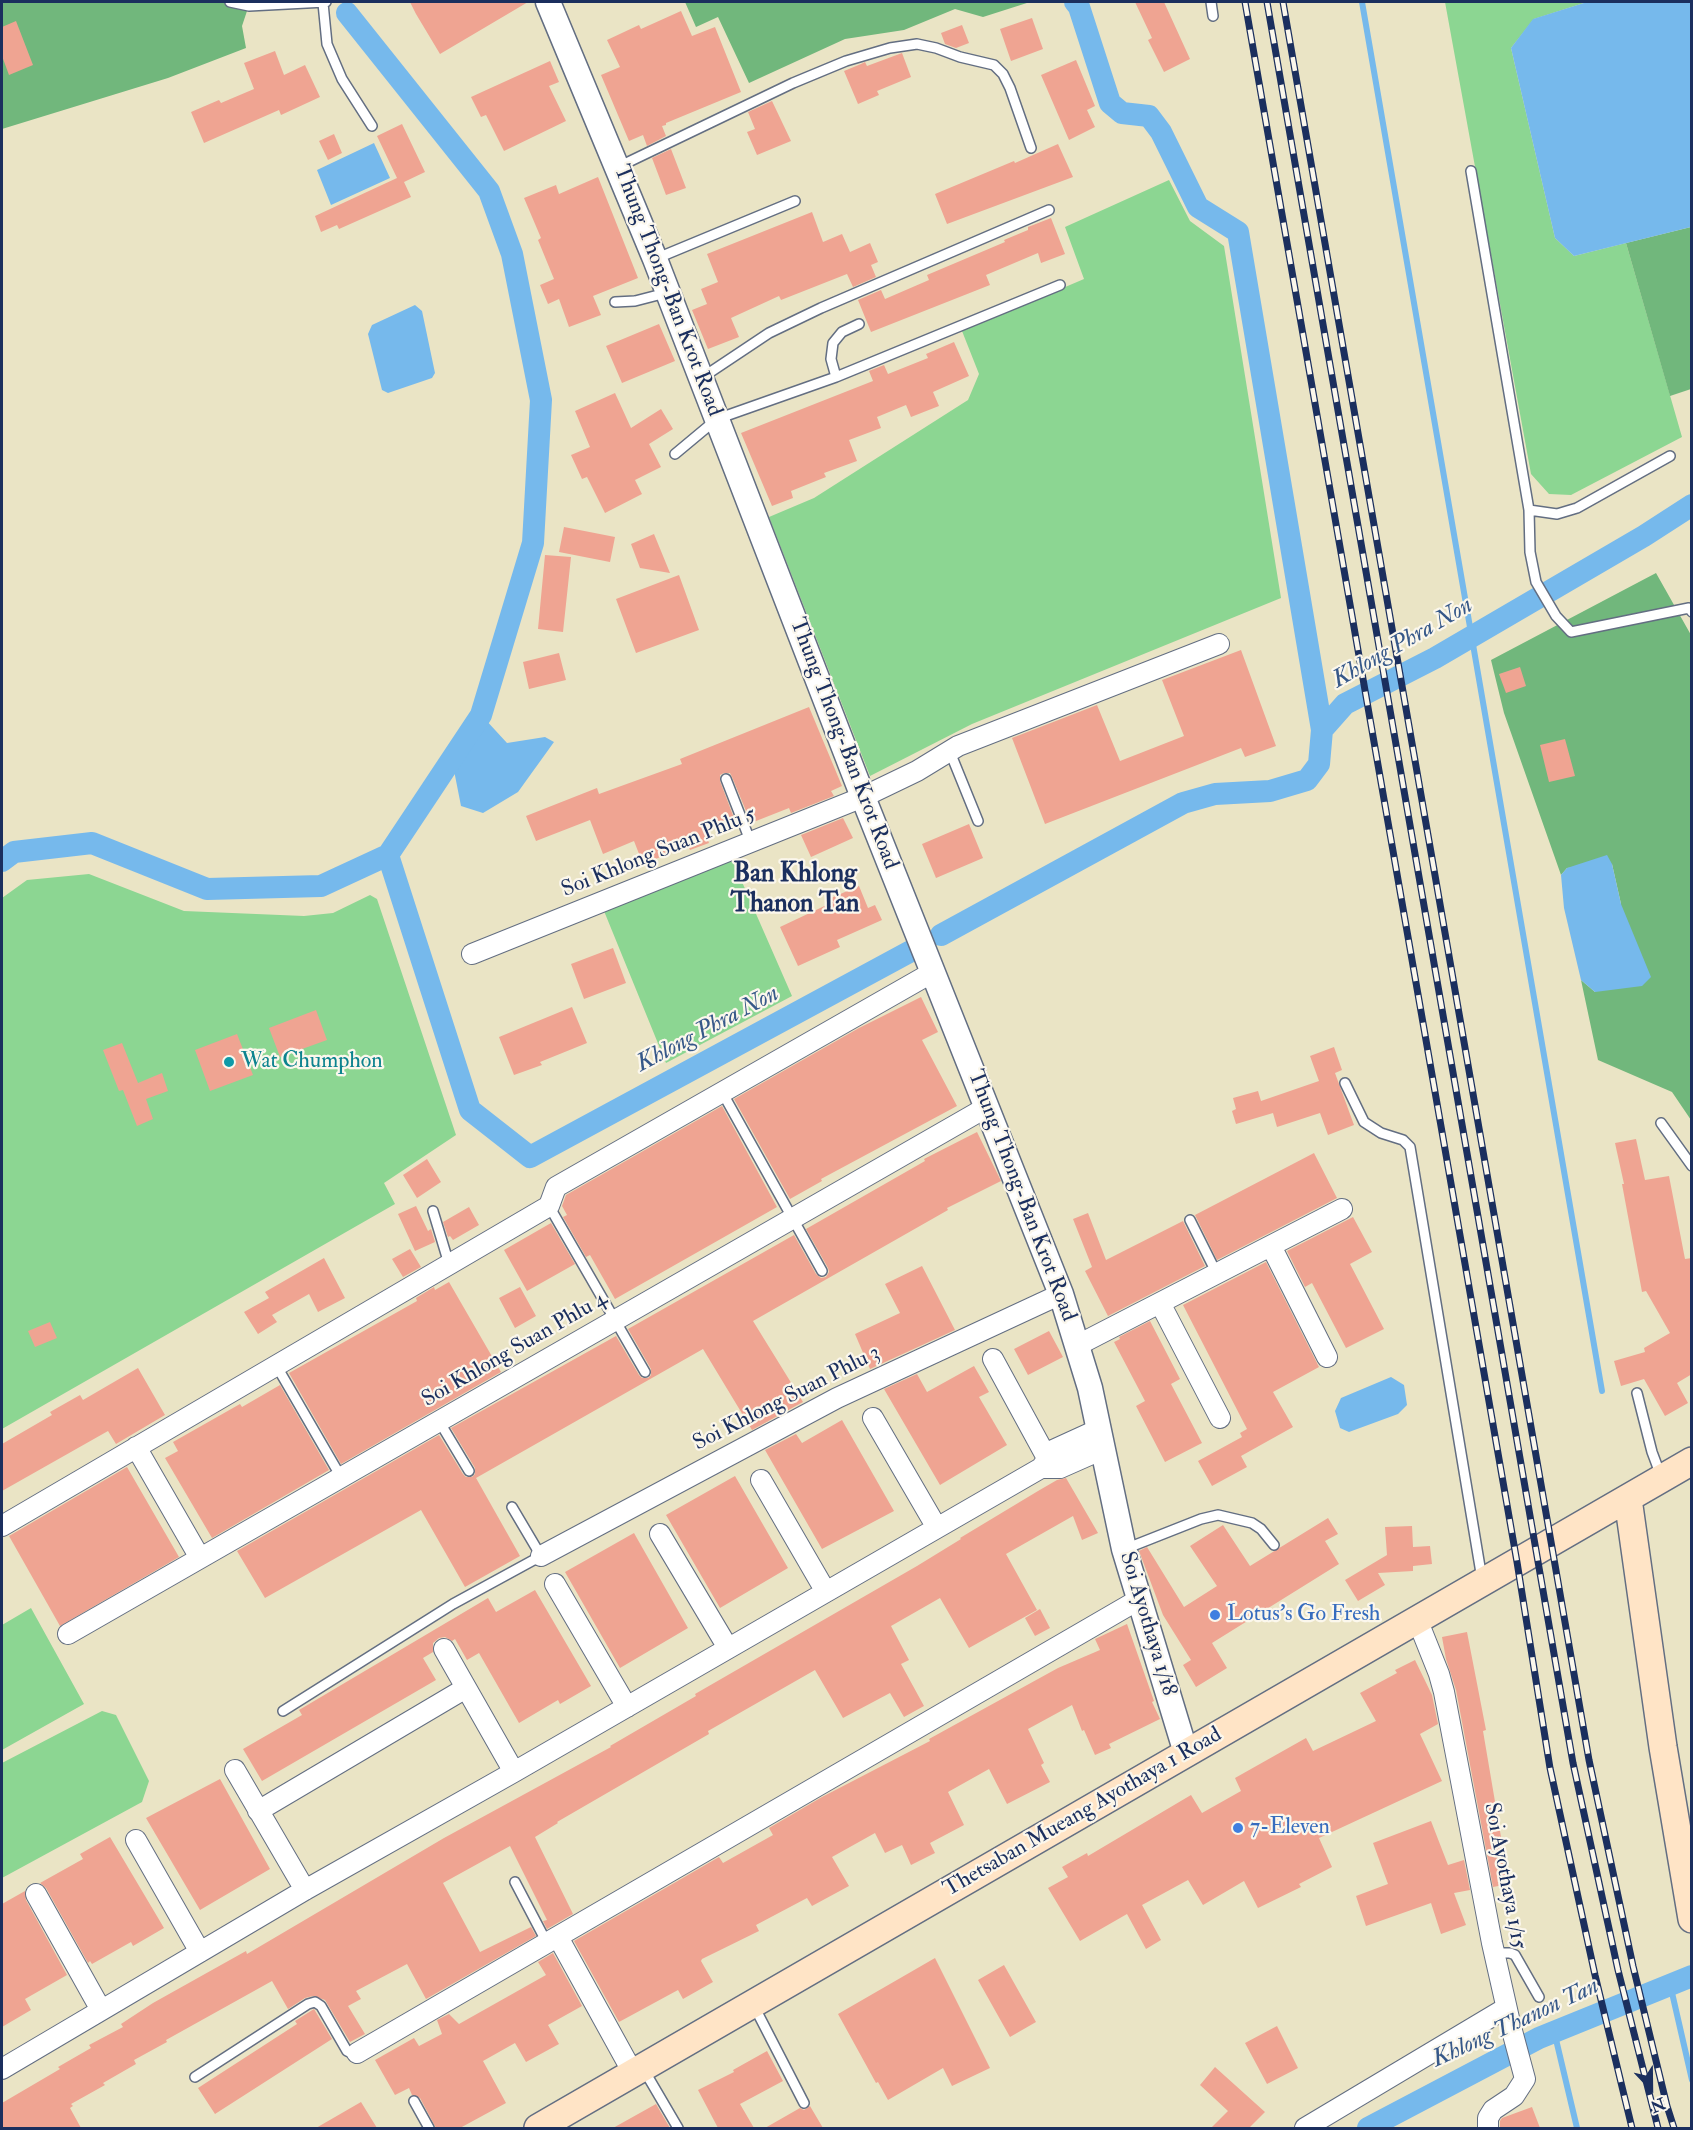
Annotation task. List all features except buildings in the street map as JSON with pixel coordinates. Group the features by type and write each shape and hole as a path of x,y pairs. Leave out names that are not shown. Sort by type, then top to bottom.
{"main road":[{"name":"Thetsaban Mueang Ayothaya 1 Road","path":"545,2127 753,2004 1692,1461"},
{"path":"1628,1498 1663,1748 1692,1919"}],"street":[{"name":"Thung Thong-Ban Krot Road","path":"548,2 655,259 863,796 1061,1294 1078,1346 1112,1494"},
{"name":"Soi Khlong Suan Phlu 5","path":"472,954 863,796 958,746 1219,644"},
{"path":"2,1526 549,1206 555,1188 933,972"},
{"name":"Soi Khlong Suan Phlu 4","path":"68,1634 987,1107"},
{"path":"1078,1346 1342,1209"},
{"path":"1271,1246 1327,1357"},
{"name":"Soi Khlong Suan Phlu 3","path":"541,1556 837,1398 1061,1294"},
{"path":"1160,1303 1220,1418"},
{"path":"993,1359 1052,1460"},
{"path":"873,1418 937,1528"},
{"path":"2,2069 305,1890 627,1707 1052,1460 1101,1439"},
{"path":"136,1447 201,1558"},
{"path":"761,1480 826,1592"},
{"name":"Soi Ayothaya 1/18","path":"1112,1494 1138,1600 1186,1753"},
{"path":"660,1534 728,1648"},
{"path":"555,1584 627,1707"},
{"path":"357,2053 1138,1600"},
{"name":"Soi Ayothaya 1/15","path":"1417,1620 1444,1692 1494,1953 1525,2079 1514,2096 1493,2110 1488,2118 1488,2128"},
{"path":"444,1648 514,1772"},
{"path":"258,1811 466,1688"},
{"path":"235,1770 305,1890"},
{"path":"136,1840 200,1952"},
{"path":"36,1894 101,2010"},
{"path":"552,1940 638,2071"},
{"path":"1305,2128 1506,2008"}],"lane":[{"path":"230,2 249,6 324,2 327,44 342,79 372,126"},
{"path":"1211,2 1213,16"},
{"path":"618,166 793,83 846,61 890,48 917,44 994,65 1004,74 1030,148"},
{"path":"1471,171 1529,510 1530,552 1536,582 1556,616 1571,632 1689,608 1692,612"},
{"path":"655,259 795,201"},
{"path":"701,379 769,333 1049,210"},
{"path":"675,454 717,419 836,376 1060,285"},
{"path":"615,302 635,301 668,293"},
{"path":"836,376 831,359 833,343 842,332 859,324"},
{"path":"1529,510 1557,514 1577,508 1671,456"},
{"path":"950,752 978,821"},
{"path":"726,779 751,843"},
{"path":"1345,1083 1364,1122 1380,1133 1403,1140 1410,1147 1483,1581"},
{"path":"722,1092 822,1270"},
{"path":"1661,1123 1692,1166"},
{"path":"549,1206 645,1372"},
{"path":"433,1211 449,1264"},
{"path":"1190,1220 1217,1274"},
{"path":"276,1365 340,1477"},
{"path":"1637,1393 1661,1479"},
{"path":"440,1421 469,1471"},
{"path":"283,1711 453,1604 541,1556 512,1507"},
{"path":"1124,1549 1201,1519 1218,1515 1252,1523 1261,1529 1274,1545"},
{"path":"515,1881 552,1940"},
{"path":"1494,1953 1515,1955 1539,1997"},
{"path":"195,2077 308,2004 315,2002 321,2006 347,2051 351,2054 357,2053"},
{"path":"753,2004 804,2103"},
{"path":"638,2071 678,2128"},
{"path":"414,2102 429,2128"}],"green space":[{"path":"2,2 250,2 242,26 246,48 168,78 2,129"},
{"path":"685,2 1030,2 983,17 955,9 904,30 845,39 749,83 718,17 696,27"},
{"path":"1445,2 1587,2 1534,19 1511,48 1555,238 1574,256 1626,243 1682,437 1571,495 1549,494 1531,474"},
{"path":"1169,180 1190,221 1224,246 1281,598 972,724 870,776 769,517 814,498 968,400 979,374 962,331 1084,279 1065,227"},
{"path":"1691,227 1691,389 1670,396 1626,243"},
{"path":"1656,573 1691,635 1691,1120 1672,1092 1598,1060 1581,980 1595,992 1621,904 1612,864 1567,868 1561,875 1504,713 1491,660"},
{"path":"732,859 792,996 666,1063 604,911"},
{"path":"89,874 184,911 304,916 333,913 370,895 377,899 456,1135 384,1183 395,1204 2,1429 2,898 27,880"},
{"path":"31,1608 84,1704 2,1750 2,1625"},
{"path":"102,1711 116,1715 149,1781 142,1802 2,1878 2,1763"}],"water":[{"path":"1587,2 1691,2 1691,227 1574,256 1555,238 1511,48 1533,19"},
{"path":"374,143 390,178 331,205 317,170"},
{"path":"415,305 422,311 435,373 432,378 388,393 382,390 368,334 372,325"},
{"path":"470,718 484,718 507,743 545,737 554,742 518,792 483,813 461,806 449,745"},
{"path":"1607,855 1612,864 1621,904 1651,977 1642,986 1595,992 1581,980 1564,908 1561,875 1567,868"},
{"path":"1391,1377 1404,1385 1407,1405 1398,1414 1349,1432 1340,1428 1335,1411 1341,1398"}],"waterway":[{"path":"1075,2 1079,7 1110,103 1122,113 1149,116 1161,132 1198,207 1238,232 1322,730"},
{"path":"1362,2 1602,1391"},
{"path":"2,861 14,852 92,843 207,889 321,886 388,855 481,715 533,543 541,400 512,254 489,191 347,13"},
{"name":"Khlong Phra Non","path":"941,935 1183,803 1215,794 1270,791 1307,780 1319,764 1322,730 1345,704 1435,658 1644,536 1692,505"},
{"name":"Khlong Phra Non","path":"388,855 470,1110 530,1157 911,951"},
{"name":"Khlong Thanon Tan","path":"1368,2128 1539,2038 1692,1976"},
{"path":"1670,1984 1692,2080"},
{"path":"1554,2031 1577,2128"}],"railway":[{"path":"1245,2 1517,1562 1550,1768 1595,1975 1632,2128"},
{"path":"1267,2 1573,1763 1618,1970 1658,2128"},
{"path":"1283,2 1589,1760 1633,1966 1674,2128"}],"place":[{"name":"Wat Chumphon","path":"229,1062"},
{"name":"Lotus's Go Fresh","path":"1215,1615"},
{"name":"7-Eleven","path":"1238,1828"}],"district":[{"name":"Ban Khlong Thanon Tan","path":"795,890"}]}
